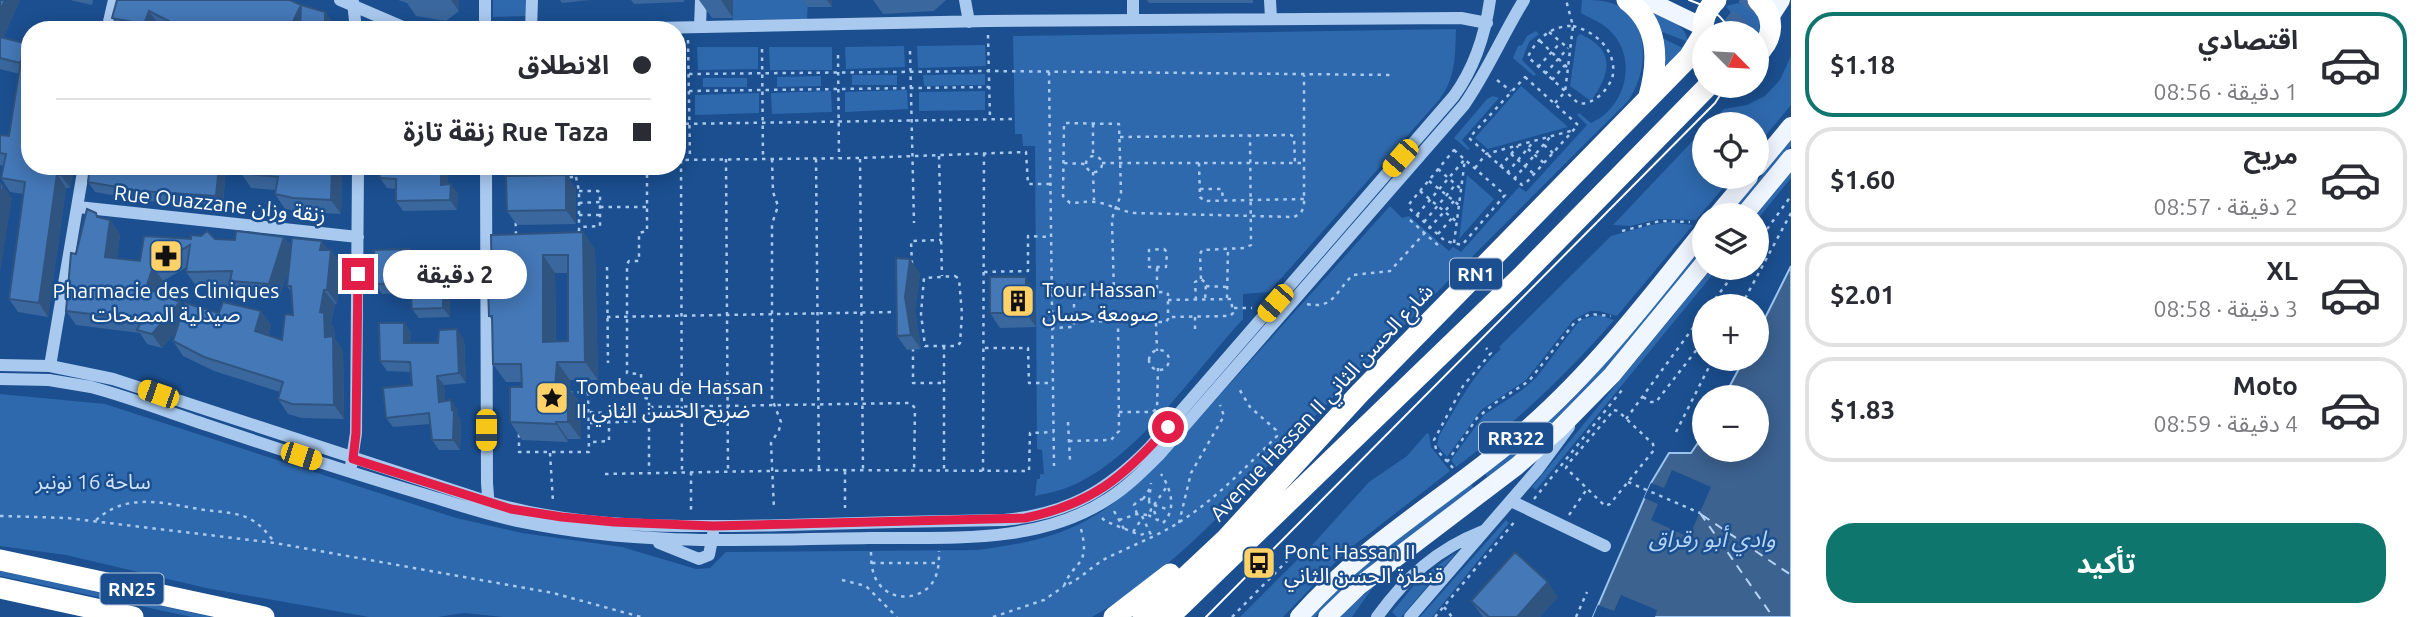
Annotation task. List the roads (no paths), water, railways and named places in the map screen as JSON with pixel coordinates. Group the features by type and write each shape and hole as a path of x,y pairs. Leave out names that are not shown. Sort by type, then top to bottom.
{"highway":[{"path":"1627,0 1646,19 1655,46 1656,67 1648,99"},
{"name":"RN1","path":"1705,21 1706,13 1716,0"},
{"path":"1769,36 1774,11"},
{"name":"Avenue Hassan II شارع الحسن الثاني","path":"1143,617 1225,540 1360,393 1692,52"},
{"path":"1360,393 1378,387 1394,376 1692,88"},
{"name":"Avenue Hassan II شارع الحسن الثاني","path":"1169,617 1384,410 1400,383 1692,88"},
{"path":"1114,617 1190,559 1225,540"},
{"name":"RN25","path":"0,560 264,617"},
{"name":"RN25","path":"0,588 133,617"}],"main road":[{"path":"1647,0 1692,25"},
{"path":"1769,153 1791,126"},
{"path":"1754,203 1791,158"},
{"path":"1727,203 1739,189"},
{"name":"RR322","path":"1300,617 1346,568 1501,450 1555,403 1605,352 1692,238"},
{"name":"RR322","path":"1327,617 1385,565 1517,466 1579,410 1612,375 1692,278"}],"street":[{"path":"109,21 114,0"},
{"path":"340,0 353,3 391,21"},
{"path":"485,0 485,21"},
{"path":"531,21 532,0"},
{"path":"694,27 701,0"},
{"path":"965,0 969,22"},
{"path":"1133,0 1133,20"},
{"path":"1270,0 1271,19"},
{"path":"489,508 614,522 713,526 1025,518 1065,508 1118,478 1150,447 1454,96 1472,68 1487,23 1490,0"},
{"path":"0,379 49,380 91,387 551,528 650,540 712,541 942,538 1004,534 1047,526 1068,520 1107,500 1125,488 1159,455 1464,105 1481,80 1524,0"},
{"path":"353,3 355,21"},
{"path":"686,27 988,21 1461,18 1487,23"},
{"path":"50,366 83,175"},
{"path":"351,466 356,433 358,175"},
{"path":"486,175 486,483 489,508"},
{"name":"Rue Ouazzane زنقة وزان","path":"78,207 358,237"},
{"path":"0,365 50,366 113,379 351,466"},
{"path":"1410,617 1511,501 1552,450 1579,410"},
{"path":"1511,501 1605,546"},
{"path":"650,540 693,559 699,559 709,555 713,526"},
{"path":"1377,617 1402,584 1432,557 1486,530"}],"water":[{"name":"وادي أبو رقراق","path":"1791,266 1791,617 1593,617 1651,483 1669,453 1692,452 1692,462 1769,462 1769,385 1730,385 1738,371 1769,371 1769,310"}],"tunnel":[{"path":"1737,21 1753,0"}],"tram line":[{"path":"1689,0 1703,5 1723,21"},
{"path":"1206,617 1718,98"}],"place":[{"name":"Pharmacie des Cliniques صيدلية المصحات","path":"166,256"},
{"name":"Tour Hassan صومعة حسان","path":"1018,301"},
{"name":"Tombeau de Hassan II ضريح الحسن الثاني","path":"552,398"},
{"name":"Pont Hassan II قنطرة الحسن الثاني","path":"1259,563"}],"park label":[{"name":"ساحة 16 نونبر","path":"93,481"}]}
